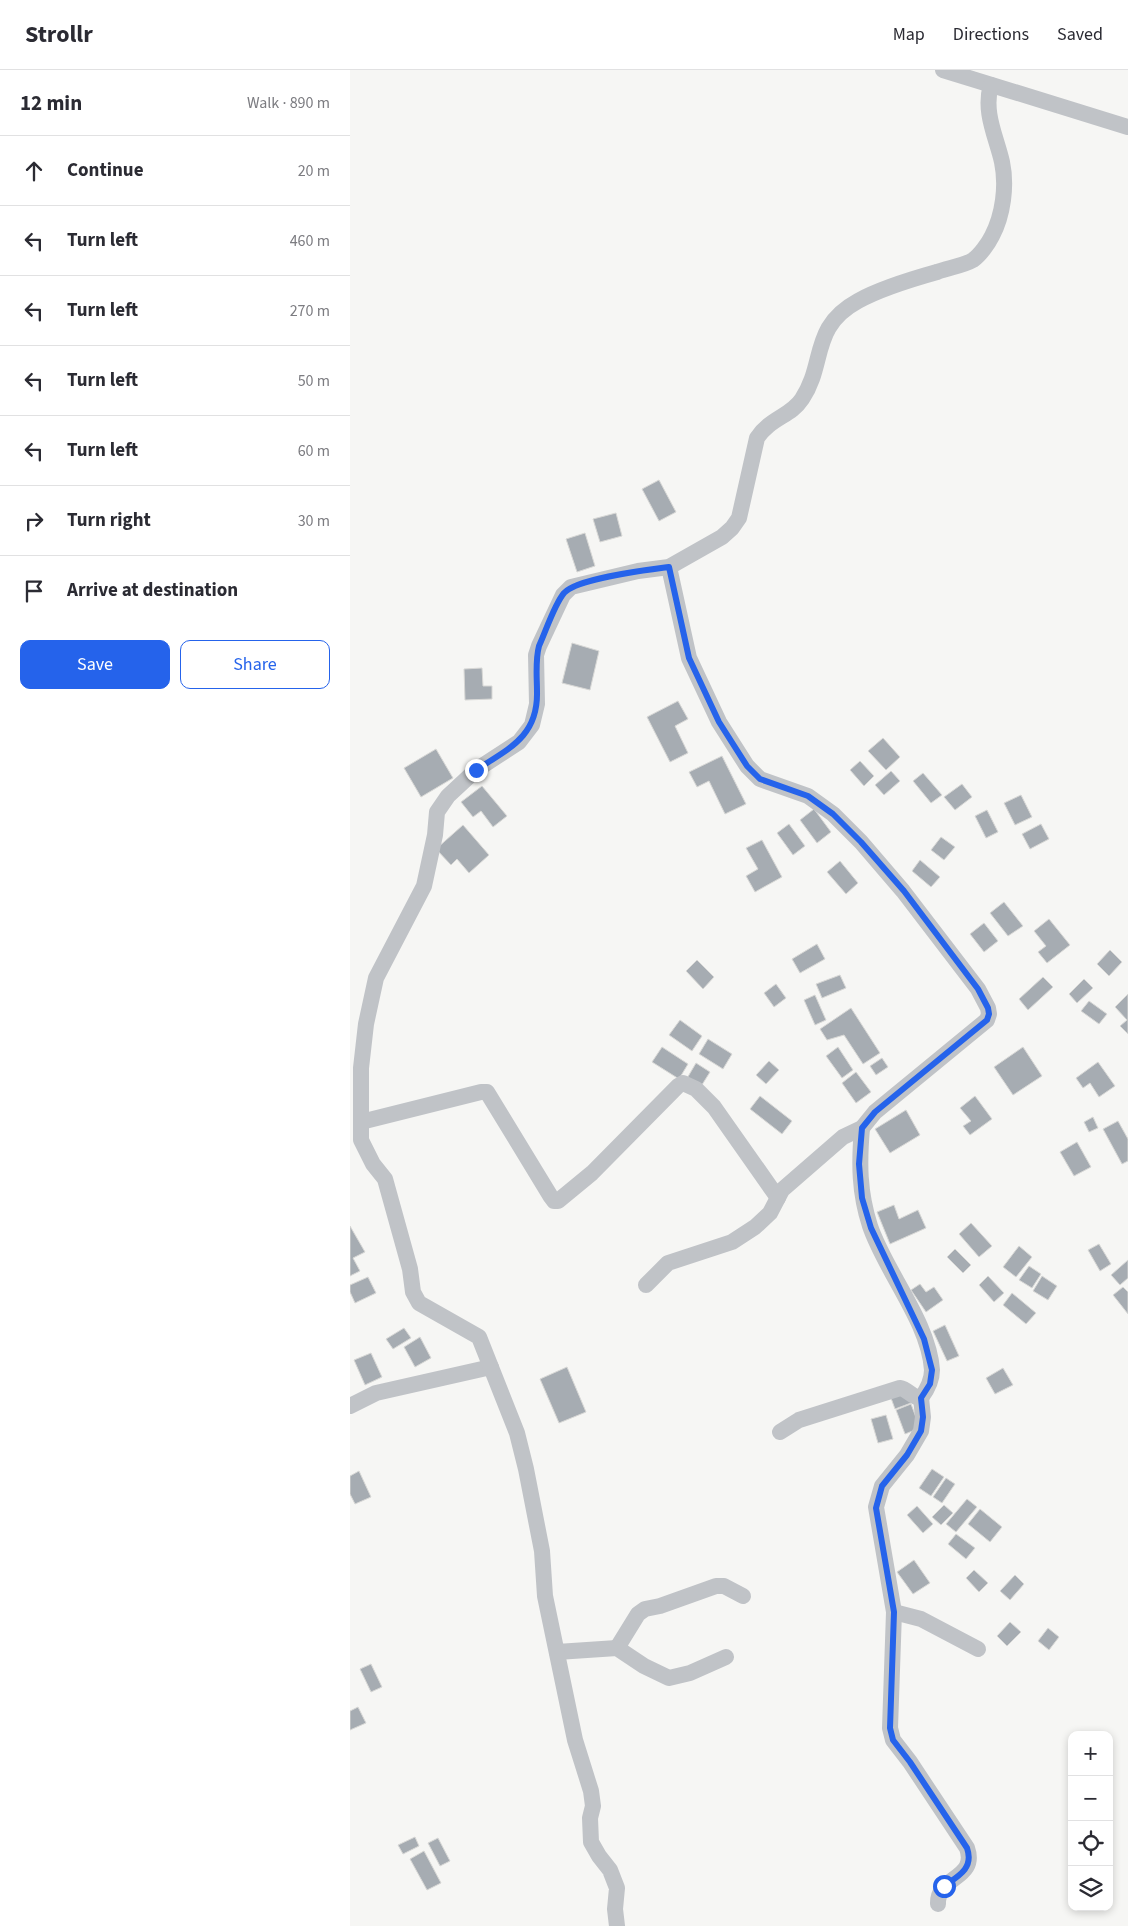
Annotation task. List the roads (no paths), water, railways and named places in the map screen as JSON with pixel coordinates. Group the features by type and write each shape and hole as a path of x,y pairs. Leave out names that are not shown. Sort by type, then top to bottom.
{"street":[{"path":"943,70 1128,127"},
{"path":"617,1926 615,1909 617,1888 610,1870 591,1842 590,1818 593,1806 591,1791 575,1740 545,1596 542,1551 517,1432 479,1337 419,1303 414,1292 410,1269 385,1180 373,1164 361,1140 361,1068 366,1024 376,978 424,886 435,835 436,812 448,796 476,770 519,742 532,725 538,704 536,655 563,595 571,587 586,582 669,567 722,537 739,518 757,438 764,428 801,402 809,388 825,333 832,323 858,301 972,260 992,236 1001,210 1004,183 1002,164 988,112 988,96 991,85"},
{"path":"646,1285 668,1263 732,1242 741,1237 765,1218 782,1190 843,1137 862,1128 875,1112 987,1020 989,1014 988,1008 978,989 956,959 904,891 861,842 833,814 808,796 760,779 747,766 719,722 689,658 669,567"},
{"path":"361,1122 487,1092 551,1197 554,1201 558,1201 592,1173 682,1083 696,1089 714,1107 778,1198"},
{"path":"862,1128 859,1164 862,1198 871,1228 924,1339 932,1370 930,1384 921,1398 923,1417 921,1431 907,1455 882,1486 876,1508 894,1612 890,1718 893,1740 910,1762 970,1855 968,1864 961,1874 940,1891 938,1904"},
{"path":"350,1406 376,1393 492,1366"},
{"path":"780,1432 799,1420 900,1388 904,1388 917,1398 921,1398"},
{"path":"618,1648 638,1614 645,1610 716,1586 724,1586 743,1596"},
{"path":"894,1612 921,1619 978,1649"},
{"path":"557,1652 618,1648 644,1666 669,1678 690,1672 726,1657"}]}
